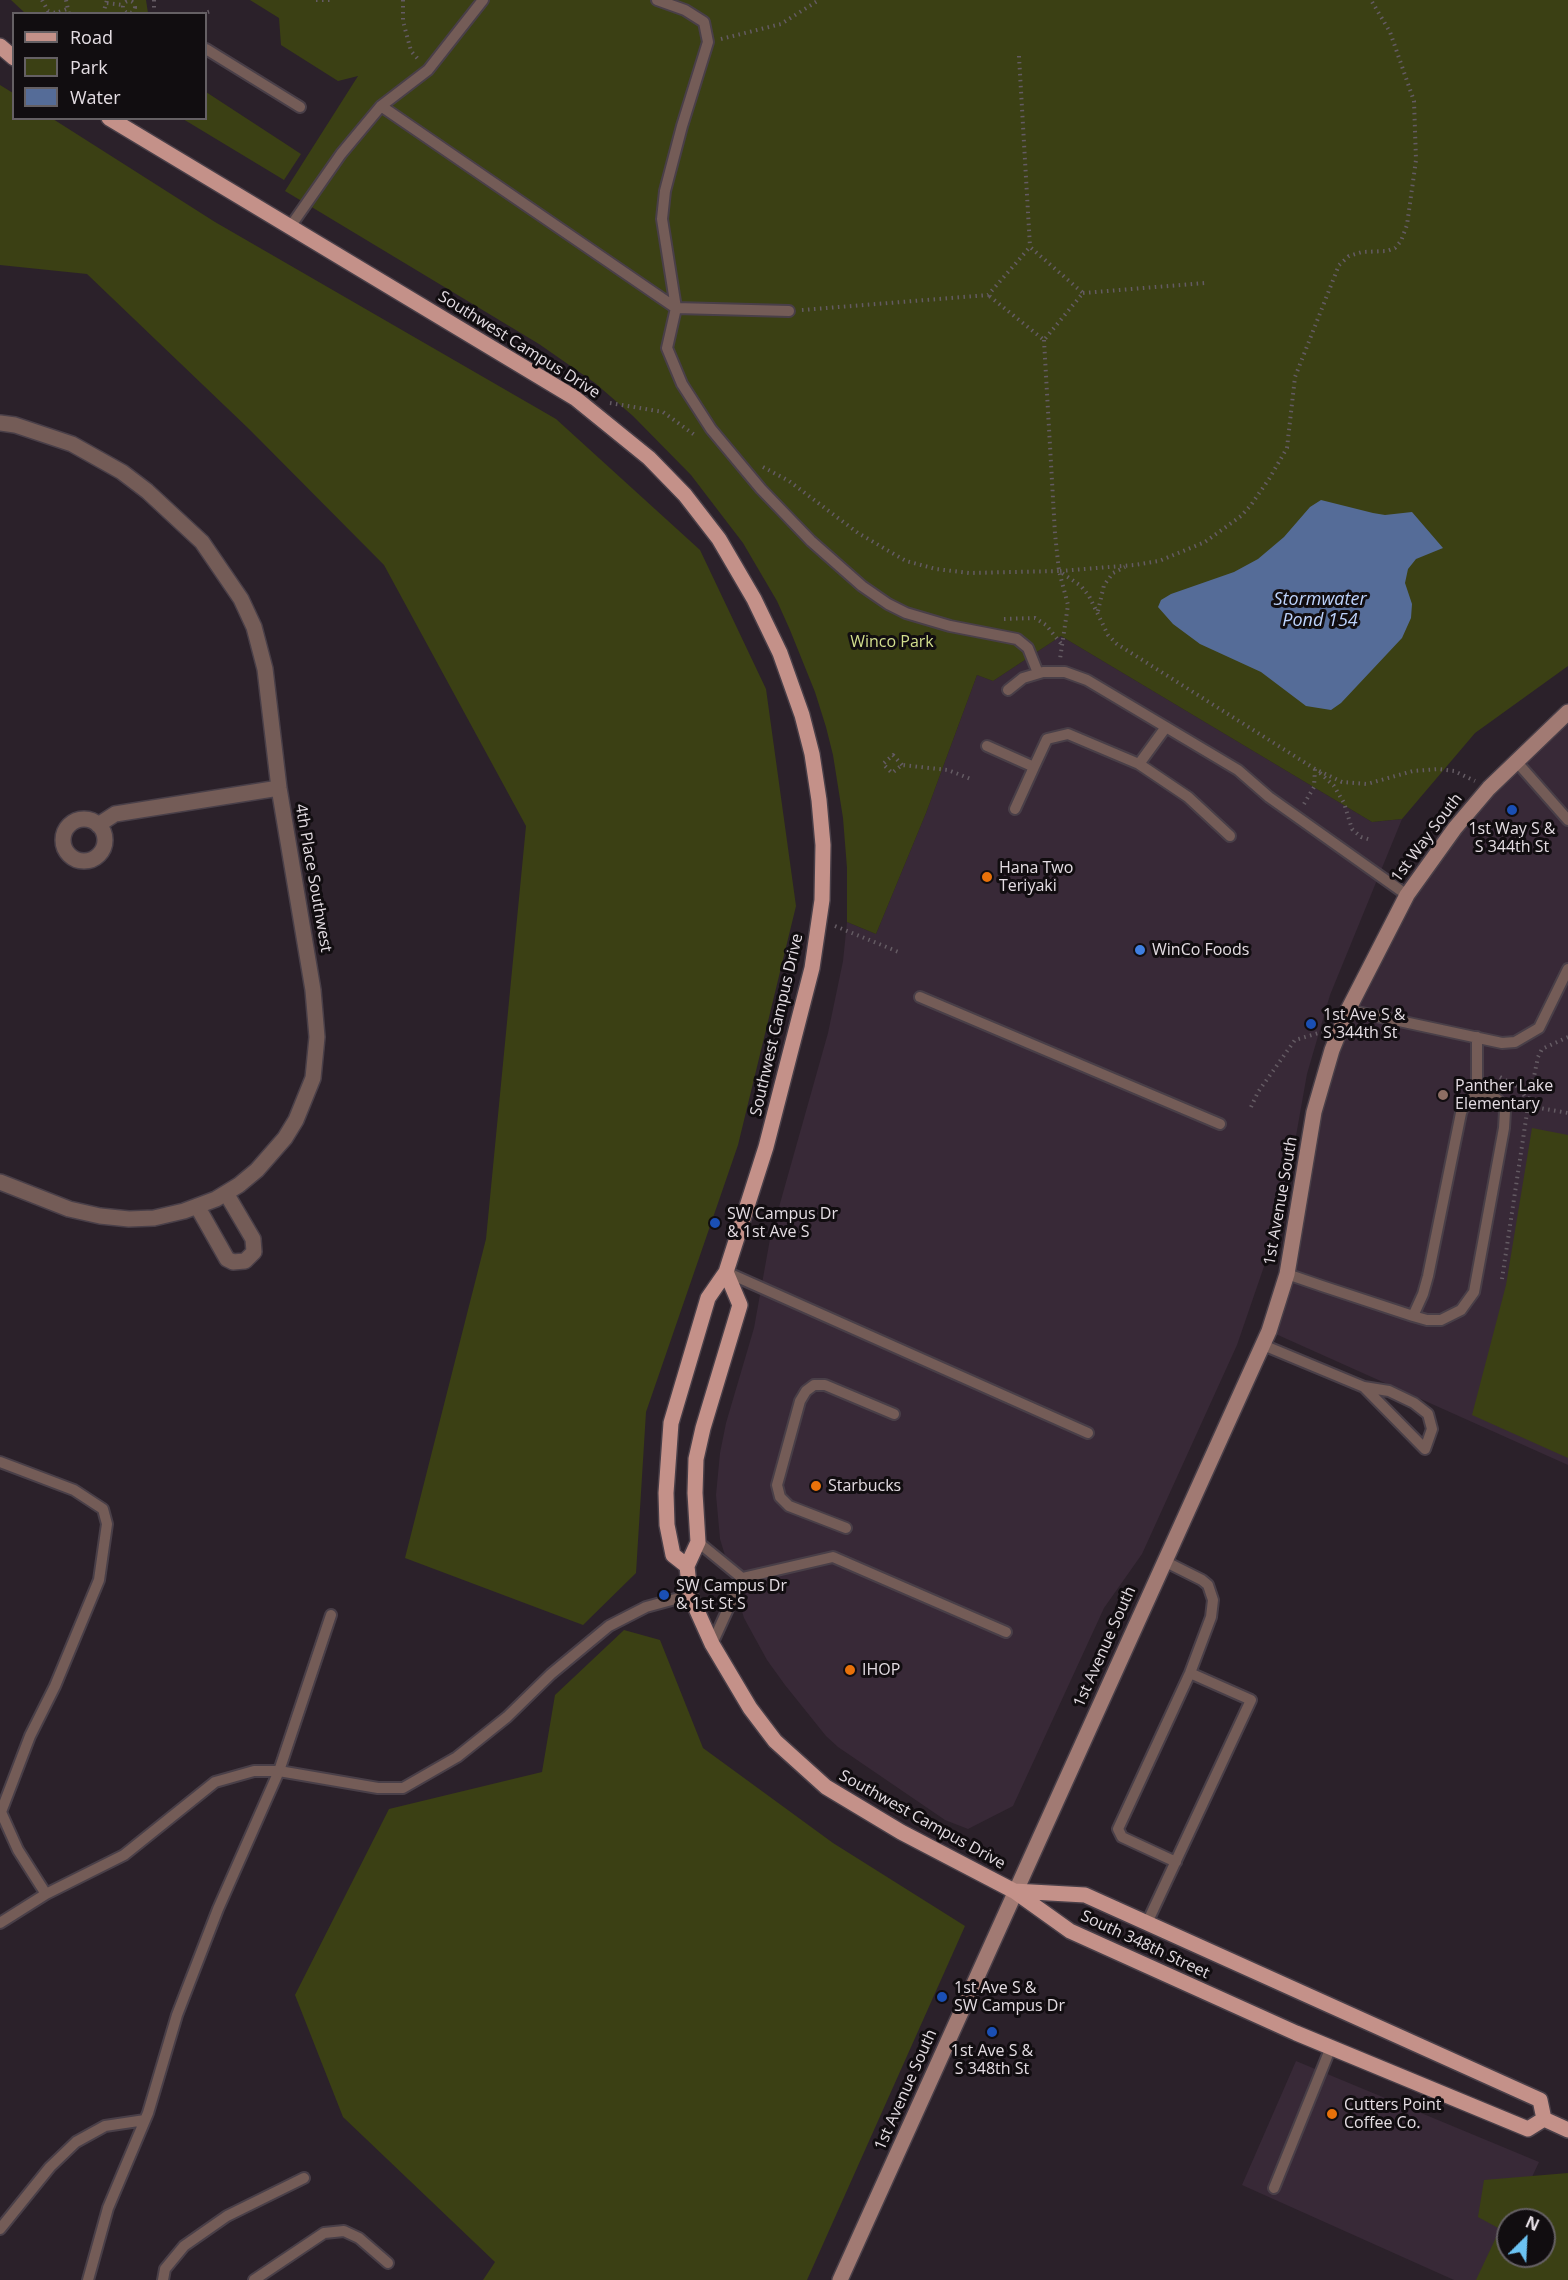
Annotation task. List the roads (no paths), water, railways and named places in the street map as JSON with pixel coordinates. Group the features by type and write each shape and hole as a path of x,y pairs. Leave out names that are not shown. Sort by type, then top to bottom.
{"main road":[{"path":"0,46 12,56"},
{"name":"Southwest Campus Drive","path":"112,120 575,398 649,458 685,495 719,539 754,600 780,653 802,716 812,754 823,845 822,900 812,968 766,1147 726,1272 708,1298 671,1423 666,1493 667,1525 673,1555 687,1566 690,1595 712,1644 750,1708 775,1741 826,1787 901,1832 1014,1891"},
{"name":"1st Way South","path":"1348,1010 1407,895 1455,828 1489,788 1568,712"},
{"name":"1st Avenue South","path":"840,2280 1014,1891 1263,1345 1287,1274 1314,1112 1332,1050 1348,1010"},
{"path":"687,1566 698,1542 695,1493 696,1458 740,1305 726,1272"},
{"name":"South 348th Street","path":"1014,1891 1085,1895 1540,2100 1544,2119 1528,2129 1330,2047 1070,1931 1014,1891"},
{"path":"1544,2119 1568,2130"}],"street":[{"name":"4th Place Southwest","path":"0,423 45,434 96,456 147,491 202,542 241,598 254,627 265,669 279,788 313,990 317,1037 315,1066 306,1099 285,1138 257,1170 221,1196 184,1211 154,1218 129,1219 100,1216 69,1209 0,1182"},
{"path":"99,825 115,814 279,788"},
{"path":"197,1206 227,1259 232,1262 245,1261 254,1252 253,1239 221,1196"}],"lane":[{"path":"290,228 341,154 381,106 428,70 483,0"},
{"path":"657,0 685,10 704,22 708,42 665,191 662,219 676,308 666,348 682,384 711,429 790,520 839,566 888,604 906,613 950,626 1017,639 1028,648 1038,673"},
{"path":"207,50 300,107"},
{"path":"381,106 676,308 789,311"},
{"path":"1008,690 1019,680 1038,673 1058,671 1087,680 1238,770 1296,817 1407,895"},
{"path":"1139,764 1166,727"},
{"path":"1015,809 1047,738 1068,734 1139,764 1188,797 1230,836"},
{"path":"987,746 1034,766"},
{"path":"1516,761 1568,820"},
{"path":"1348,1010 1505,1043 1515,1042 1532,1034 1544,1021 1568,969"},
{"path":"920,998 1220,1124"},
{"path":"1477,1037 1477,1094"},
{"path":"1287,1274 1413,1316 1433,1321 1449,1317 1461,1310 1474,1292 1505,1117 1498,1100 1485,1094 1477,1094 1464,1105 1461,1113 1428,1276 1413,1316"},
{"path":"726,1272 1088,1433"},
{"path":"1263,1345 1364,1387 1389,1391 1414,1403 1428,1414 1432,1429 1425,1449 1364,1387"},
{"path":"846,1528 789,1506 780,1497 777,1485 800,1401 806,1391 814,1385 825,1385 894,1414"},
{"path":"0,1462 74,1490 103,1509 108,1524 99,1580 55,1686 30,1736 2,1812 18,1850 46,1894"},
{"path":"698,1542 742,1578"},
{"path":"742,1578 833,1557 1006,1632"},
{"path":"1164,1561 1202,1580 1212,1592 1211,1617 1190,1673 1118,1829 1122,1837 1176,1862"},
{"path":"712,1644 742,1578"},
{"path":"0,1923 46,1894 124,1855 215,1782 254,1771 279,1771 378,1788 404,1788 457,1757 507,1717 551,1674 609,1626 646,1607 690,1595"},
{"path":"88,2280 108,2208 145,2120 177,2015 218,1909 279,1771 331,1615"},
{"path":"1147,1923 1251,1700 1190,1673"},
{"path":"1274,2188 1330,2047"},
{"path":"0,2229 50,2167 76,2142 105,2126 145,2120"},
{"path":"162,2280 165,2269 184,2246 227,2216 304,2178"},
{"path":"254,2280 324,2233 344,2231 360,2238 388,2263"}],"water":[{"name":"Stormwater Pond 154","path":"1321,500 1385,515 1412,512 1443,548 1416,559 1408,569 1405,583 1412,604 1411,618 1402,638 1341,703 1331,710 1306,706 1261,672 1200,644 1173,624 1158,607 1161,600 1171,594 1234,572 1258,559 1284,537 1310,507"}],"place":[{"name":"1st Way S & S 344th St","path":"1512,810"},
{"name":"Hana Two Teriyaki","path":"987,877"},
{"name":"WinCo Foods","path":"1140,950"},
{"name":"1st Ave S & S 344th St","path":"1311,1024"},
{"name":"Panther Lake Elementary","path":"1443,1095"},
{"name":"SW Campus Dr & 1st Ave S","path":"715,1223"},
{"name":"Starbucks","path":"816,1486"},
{"name":"SW Campus Dr & 1st St S","path":"664,1595"},
{"name":"IHOP","path":"850,1670"},
{"name":"1st Ave S & SW Campus Dr","path":"942,1997"},
{"name":"1st Ave S & S 348th St","path":"992,2032"},
{"name":"Cutters Point Coffee Co.","path":"1332,2114"}],"park label":[{"name":"Winco Park","path":"892,642"}]}
